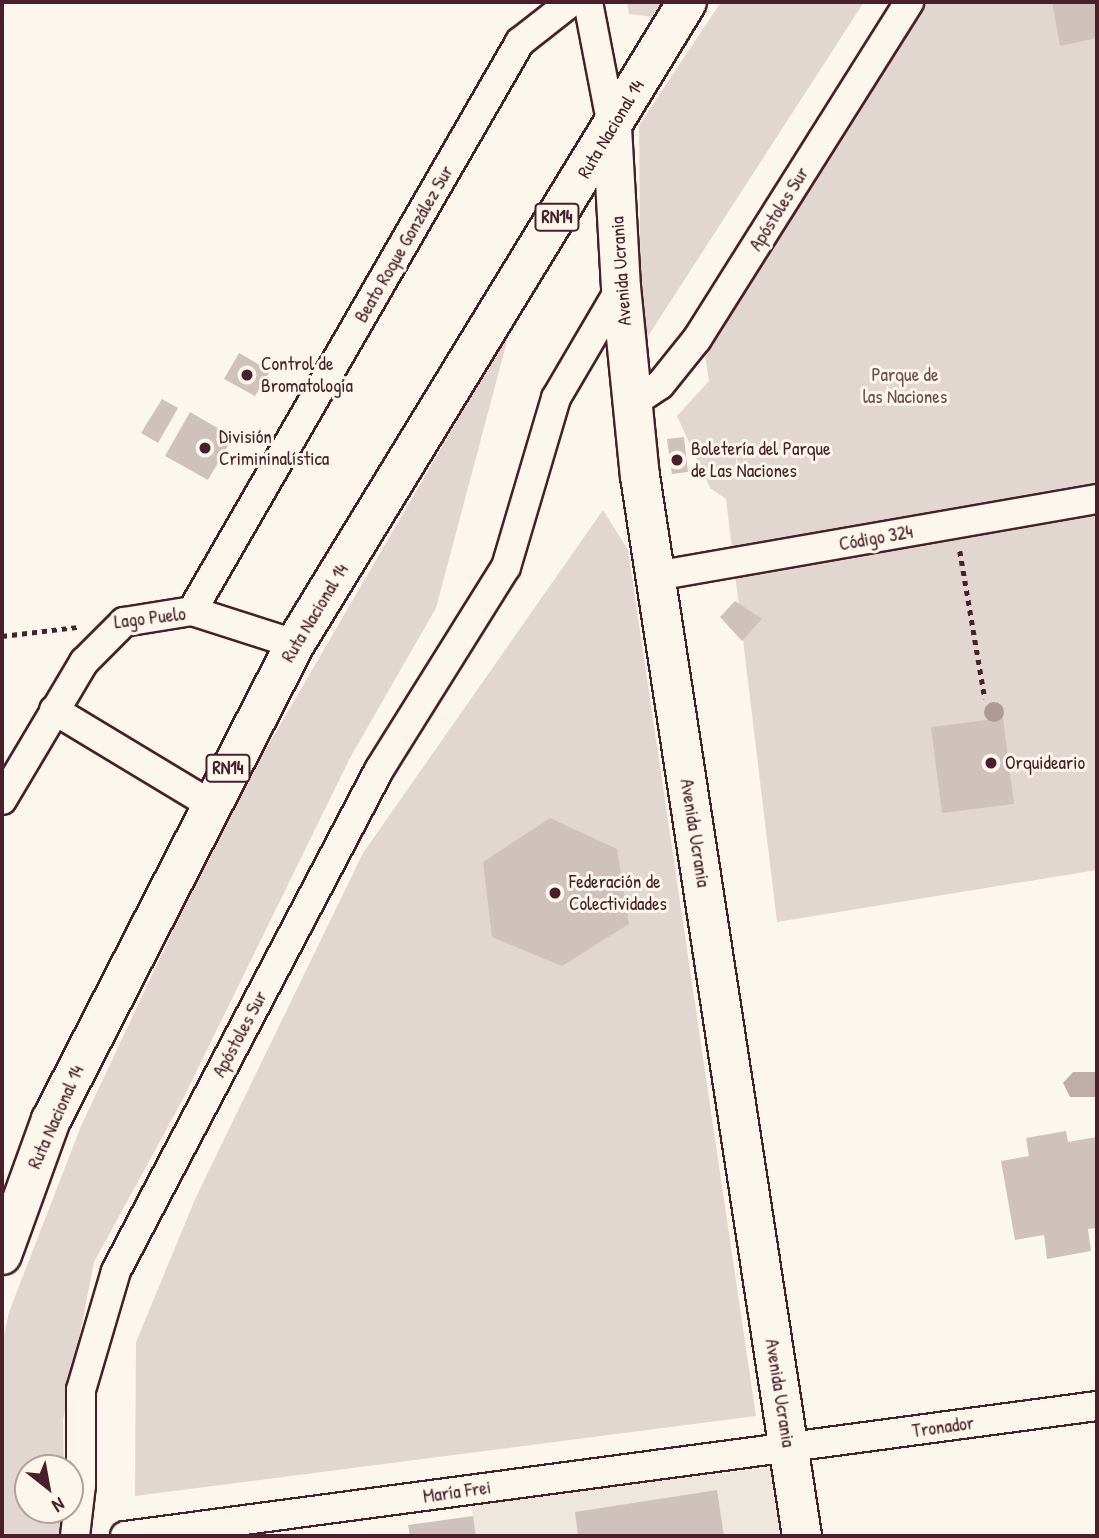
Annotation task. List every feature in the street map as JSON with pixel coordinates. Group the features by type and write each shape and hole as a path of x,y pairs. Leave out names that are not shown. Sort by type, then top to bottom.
{"main road":[{"name":"Ruta Nacional 14","path":"2,1255 51,1120 210,804 295,644 687,2"},
{"name":"Avenida Ucrania","path":"612,127 621,287 656,576 802,1536"}],"street":[{"name":"Beato Roque González Sur","path":"192,611 520,41 572,2"},
{"path":"588,2 612,127"},
{"name":"Apóstoles Sur","path":"633,403 660,385 697,339 909,2"},
{"name":"Apóstoles Sur","path":"75,1536 81,1485 81,1390 116,1271 379,771 506,567 556,398 621,287"},
{"name":"Código 324","path":"656,576 1097,499"},
{"name":"Lago Puelo","path":"124,622 192,611 295,644"},
{"path":"2,800 85,662 124,622"},
{"path":"54,710 210,804"},
{"name":"Tronador","path":"788,1448 1097,1406"},
{"name":"María Frei","path":"125,1536 788,1448"}],"path":[{"path":"956,524 985,699"},
{"name":"Lago Puelo","path":"2,636 124,622"}],"shaded area":[{"path":"1073,1072 1097,1072 1097,1097 1070,1097 1063,1083"},
{"path":"772,1467 781,1536 476,1536 471,1504"}],"green space":[{"path":"627,2 663,2 653,17 629,14"},
{"path":"721,2 864,2 641,347 639,125"},
{"name":"Parque de las Naciones","path":"921,2 1097,2 1097,870 777,922 726,499 710,488 677,416 709,381 703,342"},
{"path":"510,330 436,608 350,758 182,1101 94,1262 63,1420 64,1454 14,1454 14,1524 66,1524 66,1536 2,1536 2,1345 9,1312 81,1126 227,816"},
{"path":"603,510 628,550 756,1416 135,1496 136,1342 196,1197 363,853"}],"building":[{"path":"1052,2 1097,2 1097,38 1060,46"},
{"name":"Control de Bromatología","path":"239,353 270,371 255,396 224,379"},
{"path":"162,399 178,408 158,443 141,433"},
{"path":"190,412 233,437 208,480 165,456"},
{"path":"684,437 688,472 672,474 667,439"},
{"path":"735,601 762,619 742,641 720,617"},
{"path":"1003,718 1014,804 942,813 931,727"},
{"name":"Federación de Colectividades","path":"550,818 617,849 629,924 562,966 492,937 483,862"},
{"path":"1066,1131 1068,1142 1097,1137 1097,1228 1088,1229 1091,1251 1047,1259 1044,1235 1015,1240 1001,1161 1029,1156 1026,1138"},
{"path":"717,1490 724,1536 578,1536 575,1512"},
{"path":"473,1516 476,1536 410,1536 408,1525"}],"place":[{"name":"Control de Bromatología","path":"247,375"},
{"name":"División Crimininalística","path":"205,448"},
{"name":"Boletería del Parque de Las Naciones","path":"677,460"},
{"name":"Orquideario","path":"991,763"},
{"name":"Federación de Colectividades","path":"555,893"}]}
